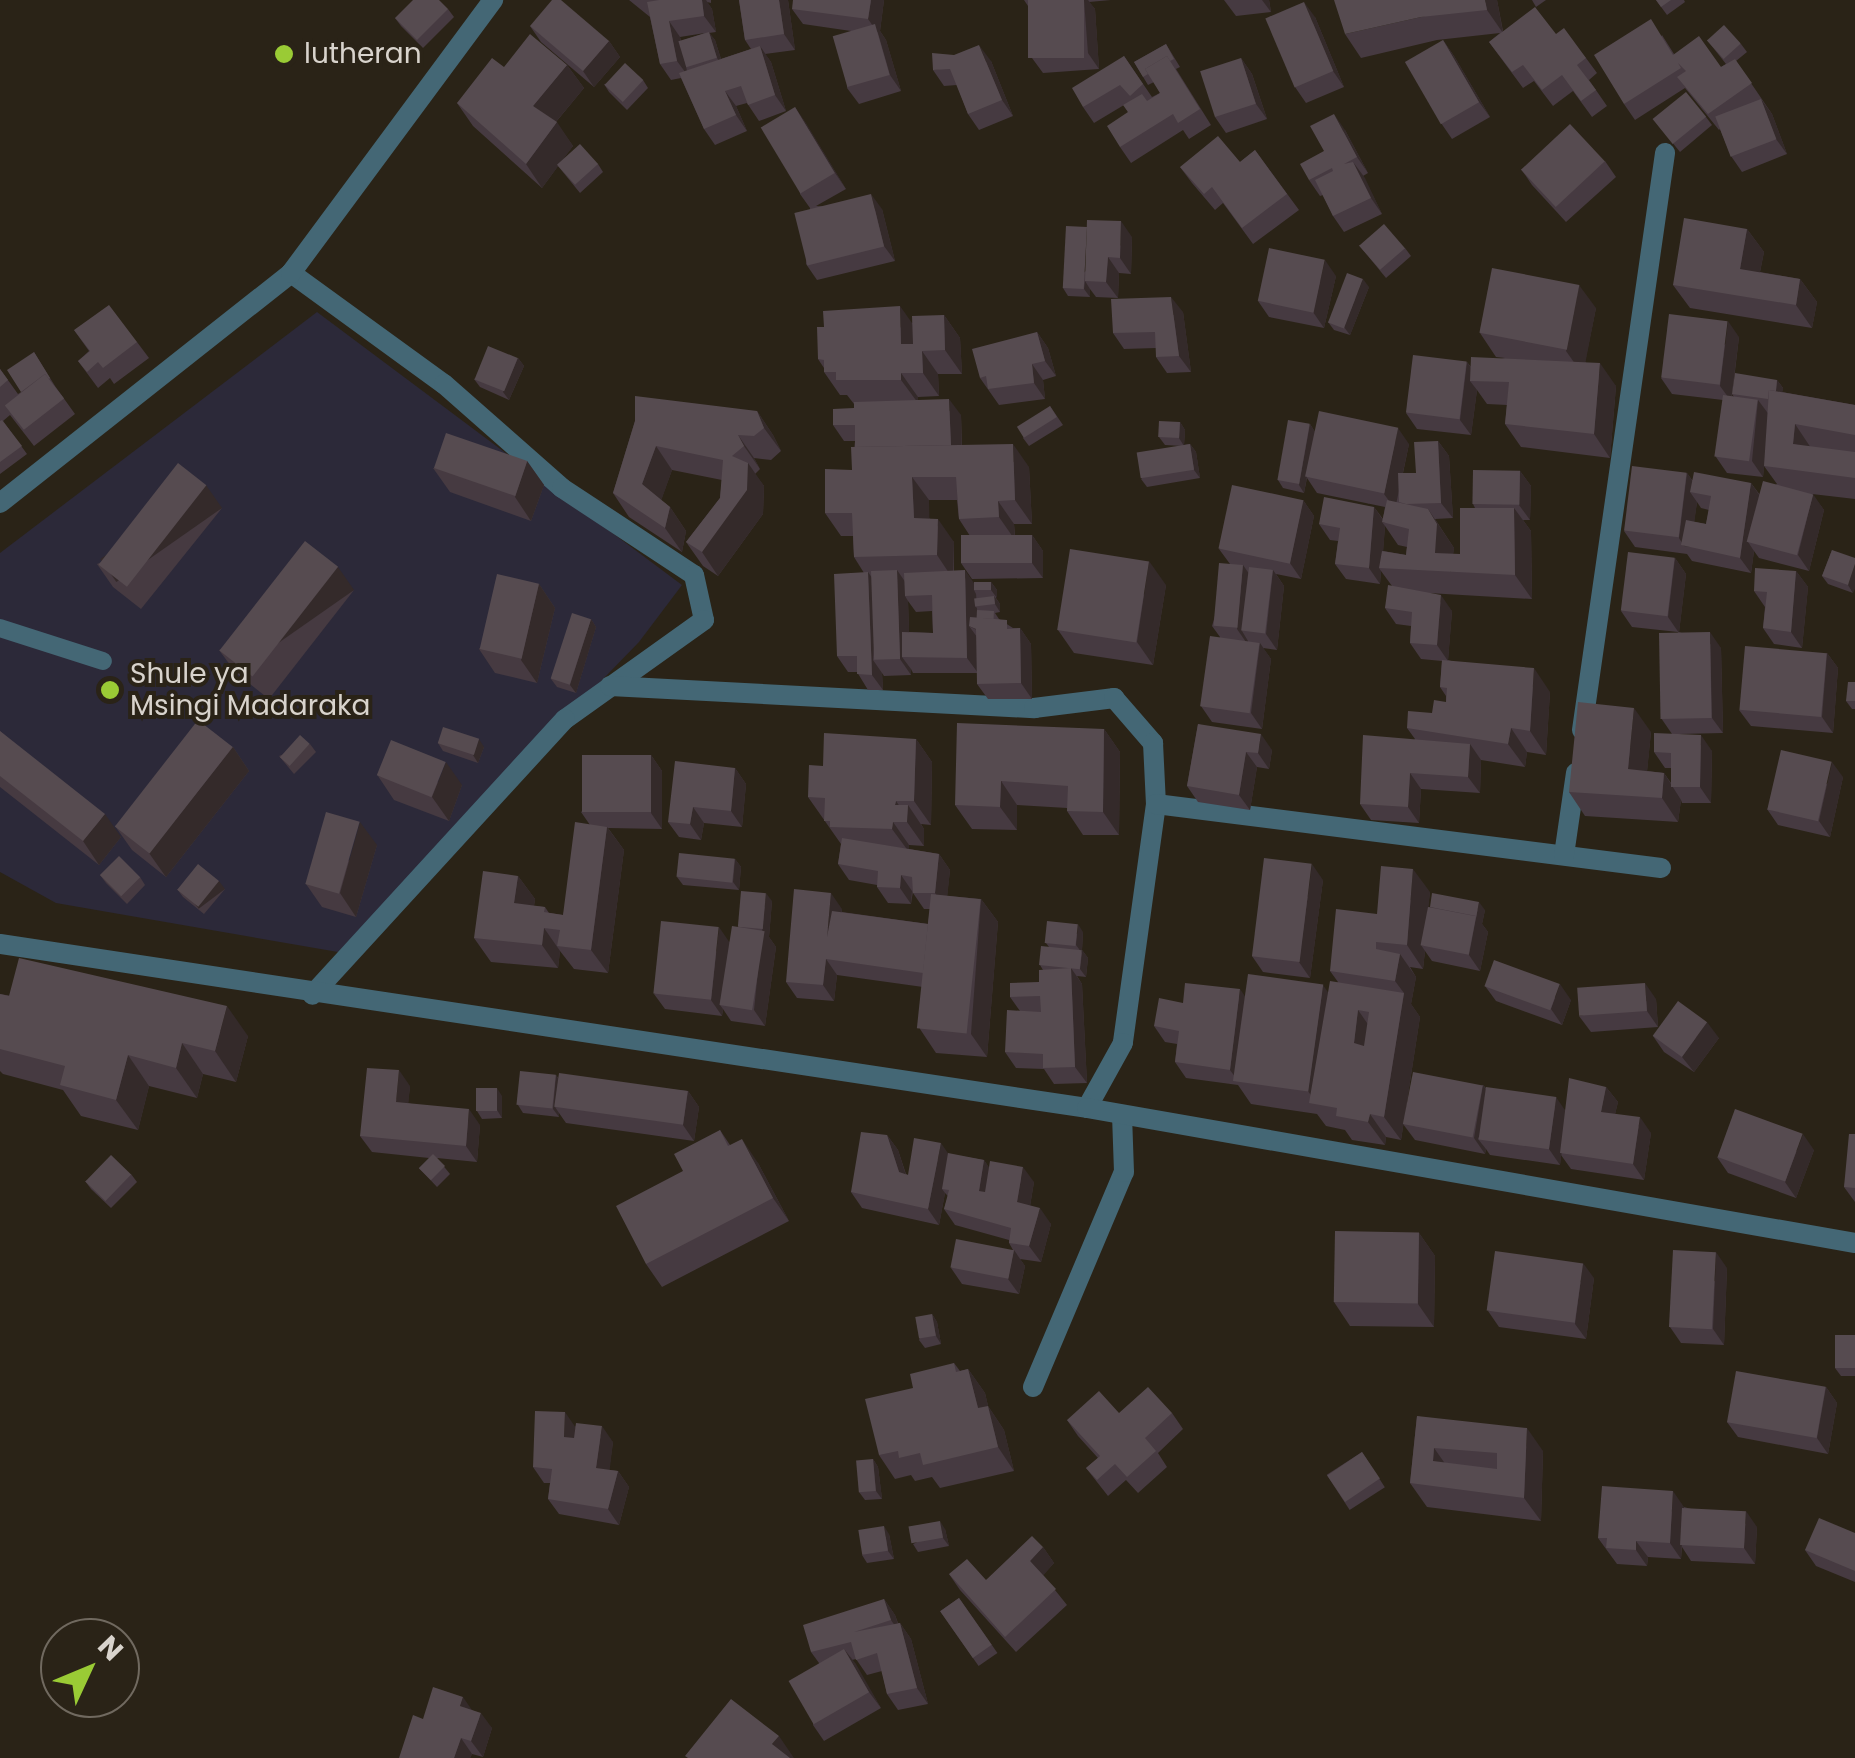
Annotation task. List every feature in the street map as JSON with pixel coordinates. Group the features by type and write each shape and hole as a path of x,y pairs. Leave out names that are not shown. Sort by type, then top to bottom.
{"street":[{"path":"0,503 290,273 493,0"},
{"path":"1564,856 1665,154"},
{"path":"290,273 444,384 562,488 694,575 704,620 565,718 312,995"},
{"path":"610,686 1034,708 1114,698 1153,743 1156,804 1122,1043 1087,1108"},
{"path":"1156,804 1661,868"},
{"path":"0,944 312,995 1087,1108 1855,1243"},
{"path":"1033,1387 1124,1172 1122,1116"}],"lane":[{"path":"0,628 103,660"}],"shaded area":[{"path":"317,312 682,585 639,642 338,952 56,903 0,872 0,553"}],"building":[{"path":"413,0 439,0 448,9 417,40 395,18"},
{"path":"552,0 561,0 609,41 583,71 530,26"},
{"path":"702,0 704,16 669,21 677,61 660,64 647,2"},
{"path":"739,0 779,0 784,34 745,40"},
{"path":"793,0 871,0 868,19 792,9"},
{"path":"1028,0 1084,0 1084,58 1028,58"},
{"path":"1334,0 1485,0 1487,10 1421,17 1345,34"},
{"path":"1304,2 1333,71 1295,87 1265,18"},
{"path":"1535,7 1556,34 1564,28 1586,58 1577,65 1596,90 1581,101 1562,75 1542,90 1523,65 1512,72 1489,42"},
{"path":"1651,19 1673,55 1699,36 1721,67 1735,59 1752,83 1708,114 1677,77 1686,71 1678,63 1681,68 1624,104 1594,55"},
{"path":"875,24 890,75 847,87 833,36"},
{"path":"1724,25 1741,44 1724,59 1707,40"},
{"path":"709,32 717,58 686,67 678,41"},
{"path":"530,34 567,65 533,106 557,122 526,164 457,103 492,58 504,67"},
{"path":"1443,40 1479,102 1441,124 1405,62"},
{"path":"1166,44 1174,59 1170,61 1167,56 1145,69 1148,74 1143,77 1134,62"},
{"path":"979,45 1002,100 968,114 950,69 933,70 932,53 954,55"},
{"path":"760,46 775,95 748,105 741,86 725,91 736,115 704,129 679,73"},
{"path":"1124,56 1143,84 1130,96 1120,85 1083,107 1072,88"},
{"path":"1167,56 1200,109 1178,123 1173,114 1120,147 1107,126 1128,112 1123,105 1142,94 1147,101 1160,93 1145,69"},
{"path":"1241,58 1256,104 1215,117 1200,71"},
{"path":"625,63 643,80 623,102 605,85"},
{"path":"1686,92 1706,117 1673,144 1653,119"},
{"path":"1761,99 1776,139 1731,157 1715,117"},
{"path":"795,107 835,173 800,194 761,128"},
{"path":"1334,114 1357,157 1344,164 1353,162 1371,198 1333,216 1315,180 1333,171 1332,168 1309,180 1300,164 1324,151 1310,126"},
{"path":"1570,124 1605,161 1556,207 1521,170"},
{"path":"1218,136 1240,162 1255,150 1287,194 1242,228 1212,187 1204,194 1180,167"},
{"path":"580,144 598,164 575,185 557,165"},
{"path":"871,194 884,246 807,266 794,213"},
{"path":"1684,218 1747,229 1740,269 1800,279 1796,305 1673,285"},
{"path":"1087,220 1121,221 1120,258 1108,257 1106,282 1085,281"},
{"path":"1384,224 1405,248 1380,270 1359,246"},
{"path":"1066,226 1087,227 1084,289 1063,288"},
{"path":"1269,248 1325,260 1314,313 1258,301"},
{"path":"1492,268 1579,285 1567,350 1479,333"},
{"path":"1347,273 1363,279 1344,329 1328,322"},
{"path":"1171,297 1179,356 1156,357 1155,332 1113,333 1111,299"},
{"path":"109,305 137,342 103,368 98,362 87,372 78,361 90,351 74,330"},
{"path":"900,306 901,344 913,344 912,316 944,315 945,350 922,351 923,373 901,373 901,380 836,380 836,372 824,372 824,360 818,359 817,327 824,327 823,311"},
{"path":"1669,314 1728,321 1720,385 1661,378"},
{"path":"1037,332 1045,361 1032,364 1034,383 988,389 986,376 980,378 972,349"},
{"path":"488,346 518,358 504,391 475,379"},
{"path":"34,352 50,378 45,374 21,392 7,370"},
{"path":"1413,355 1467,362 1460,419 1406,413"},
{"path":"1471,357 1600,363 1594,434 1505,424 1509,382 1470,381"},
{"path":"0,369 8,380 0,387"},
{"path":"1735,373 1777,380 1776,391 1769,390 1768,399 1732,394"},
{"path":"45,374 64,398 24,430 5,405"},
{"path":"1769,390 1855,405 1855,435 1795,424 1793,444 1855,452 1855,478 1764,466"},
{"path":"1723,395 1758,400 1749,461 1714,456"},
{"path":"635,396 757,411 764,428 754,436 738,435 744,446 732,456 748,463 747,490 702,552 686,542 720,498 723,460 656,446 642,484 670,507 665,528 613,493 635,421"},
{"path":"949,399 951,445 855,447 855,425 833,425 833,409 854,408 854,402"},
{"path":"1050,406 1057,417 1024,438 1017,427"},
{"path":"1319,411 1398,428 1384,493 1305,477"},
{"path":"1288,420 1310,424 1299,484 1277,480"},
{"path":"0,421 22,446 0,462"},
{"path":"1159,421 1180,422 1179,438 1158,437"},
{"path":"446,433 527,461 515,496 434,468"},
{"path":"1438,441 1441,503 1399,502 1398,473 1416,473 1414,442"},
{"path":"1013,444 1015,500 998,501 999,517 959,519 956,477 912,477 914,518 938,519 937,555 854,557 852,513 825,513 825,469 852,470 851,447"},
{"path":"1190,444 1194,470 1141,478 1137,452"},
{"path":"178,463 206,485 127,587 99,565"},
{"path":"1632,466 1687,473 1679,537 1624,531"},
{"path":"1473,470 1520,471 1519,505 1472,504"},
{"path":"1694,472 1751,483 1740,558 1681,545 1686,520 1706,524 1711,496 1690,492"},
{"path":"1763,481 1813,494 1797,555 1747,542"},
{"path":"1232,485 1303,500 1290,564 1218,549"},
{"path":"1324,497 1374,507 1369,568 1335,564 1340,528 1319,524"},
{"path":"1387,500 1428,509 1437,524 1435,553 1460,554 1460,508 1514,508 1515,575 1379,568 1382,551 1406,555 1409,529 1382,522"},
{"path":"961,535 1032,535 1032,563 961,563"},
{"path":"305,541 338,567 253,676 219,651"},
{"path":"1070,549 1149,562 1136,643 1057,630"},
{"path":"1832,550 1855,558 1848,585 1822,576"},
{"path":"1628,552 1675,558 1667,616 1621,611"},
{"path":"1219,563 1243,565 1237,628 1214,626"},
{"path":"1249,567 1273,570 1265,633 1241,631"},
{"path":"1755,568 1796,571 1791,632 1763,628 1767,592 1754,591"},
{"path":"897,570 900,659 874,660 871,571"},
{"path":"965,570 967,658 902,657 902,632 933,633 932,595 905,596 904,573"},
{"path":"868,572 872,675 857,674 857,656 837,656 834,574"},
{"path":"497,574 539,584 522,659 480,649"},
{"path":"974,582 991,582 991,590 974,590"},
{"path":"1388,585 1441,595 1437,645 1410,643 1412,612 1385,608"},
{"path":"994,596 995,604 975,606 974,598"},
{"path":"977,610 994,611 994,619 977,618"},
{"path":"572,613 591,619 570,685 551,679"},
{"path":"970,617 1007,620 1007,629 1020,628 1021,683 977,684 976,629 969,626"},
{"path":"1710,632 1712,718 1661,719 1659,633"},
{"path":"1210,636 1260,643 1250,713 1200,706"},
{"path":"1745,646 1827,653 1821,717 1739,710"},
{"path":"1442,660 1534,668 1530,731 1511,728 1508,744 1407,728 1408,711 1432,713 1434,700 1446,702 1447,688 1440,687"},
{"path":"1848,682 1855,682 1855,701 1846,701"},
{"path":"1578,702 1634,708 1628,769 1664,773 1662,798 1569,792"},
{"path":"198,720 233,747 150,853 115,826"},
{"path":"957,723 1104,729 1103,812 1067,811 1068,786 1001,781 1000,807 955,805"},
{"path":"1198,724 1261,734 1258,753 1246,752 1239,795 1187,786"},
{"path":"443,727 479,739 474,755 438,743"},
{"path":"0,731 105,814 83,841 0,776"},
{"path":"824,733 916,739 914,801 896,801 895,805 908,805 907,822 893,822 892,829 830,827 830,821 824,821 825,798 808,797 809,765 823,766"},
{"path":"1654,733 1701,735 1700,787 1671,787 1671,753 1654,752"},
{"path":"300,735 310,744 290,766 280,757"},
{"path":"1363,735 1470,744 1468,777 1410,773 1408,807 1360,804"},
{"path":"391,740 446,762 431,797 377,775"},
{"path":"1781,750 1832,762 1818,821 1767,809"},
{"path":"582,755 651,755 651,812 582,812"},
{"path":"675,761 735,768 731,811 693,807 690,824 668,822"},
{"path":"326,812 360,822 339,894 305,884"},
{"path":"575,822 607,827 591,950 557,946 560,930 544,928 542,945 474,938 483,871 518,876 514,903 545,907 544,912 563,915"},
{"path":"842,838 939,854 935,893 913,893 912,877 901,875 900,888 877,887 878,871 838,864"},
{"path":"679,853 735,859 732,883 676,877"},
{"path":"119,856 140,877 121,896 100,875"},
{"path":"1264,858 1312,864 1300,962 1252,956"},
{"path":"198,864 219,881 198,907 177,890"},
{"path":"1381,866 1413,869 1407,945 1376,942 1376,949 1400,954 1395,981 1330,971 1336,909 1377,914"},
{"path":"794,889 831,893 827,937 832,911 928,924 923,973 826,959 823,985 786,982"},
{"path":"741,891 766,893 763,929 738,927"},
{"path":"1432,893 1479,902 1476,918 1430,907"},
{"path":"931,894 981,899 967,1033 917,1028"},
{"path":"1428,907 1476,916 1469,955 1421,945"},
{"path":"661,921 719,927 711,1000 653,994"},
{"path":"1047,921 1078,924 1076,946 1045,943"},
{"path":"732,926 765,931 752,1010 719,1005"},
{"path":"1041,946 1082,950 1080,969 1039,965"},
{"path":"19,958 227,1006 215,1051 182,1043 176,1068 128,1055 116,1100 60,1085 65,1066 0,1049 0,994 9,996"},
{"path":"1494,960 1560,984 1550,1010 1484,986"},
{"path":"1071,968 1075,1067 1043,1068 1043,1054 1005,1052 1007,1010 1041,1012 1040,996 1010,997 1010,983 1039,982 1039,970"},
{"path":"1248,974 1323,985 1308,1092 1233,1081"},
{"path":"1330,981 1404,993 1384,1117 1370,1114 1368,1122 1336,1116 1337,1108 1309,1103","holes":["1358,1010 1369,1012 1364,1046 1354,1043"]},
{"path":"1185,983 1240,989 1230,1070 1175,1062 1179,1031 1154,1026 1159,998 1183,1003"},
{"path":"1645,983 1647,1011 1579,1016 1577,988"},
{"path":"1678,1001 1707,1022 1682,1057 1653,1036"},
{"path":"367,1068 399,1070 396,1102 469,1109 466,1146 360,1136"},
{"path":"520,1071 556,1075 552,1109 516,1105"},
{"path":"1413,1072 1483,1086 1473,1138 1403,1124"},
{"path":"559,1073 688,1091 683,1125 554,1107"},
{"path":"1569,1078 1606,1087 1601,1112 1640,1117 1633,1164 1560,1153"},
{"path":"1486,1087 1556,1097 1549,1149 1479,1139"},
{"path":"476,1088 497,1088 497,1111 476,1111"},
{"path":"1735,1109 1803,1134 1785,1182 1718,1157"},
{"path":"720,1130 728,1146 742,1139 773,1198 646,1264 616,1206 683,1171 674,1154"},
{"path":"861,1132 887,1135 899,1172 908,1175 914,1138 941,1143 928,1209 851,1192"},
{"path":"1849,1134 1855,1134 1855,1188 1844,1187"},
{"path":"948,1153 984,1160 979,1191 985,1192 990,1161 1023,1167 1017,1202 1040,1208 1029,1246 1009,1243 1011,1228 944,1209 949,1190 942,1189"},
{"path":"433,1154 445,1166 431,1180 419,1168"},
{"path":"111,1155 131,1174 105,1201 85,1182"},
{"path":"1335,1231 1419,1232 1418,1303 1334,1302"},
{"path":"956,1239 1014,1250 1008,1279 950,1267"},
{"path":"1673,1250 1716,1252 1712,1329 1669,1327"},
{"path":"1495,1251 1583,1263 1575,1323 1487,1310"},
{"path":"932,1314 936,1336 919,1339 915,1317"},
{"path":"1835,1335 1855,1335 1855,1368 1835,1368"},
{"path":"954,1363 956,1372 968,1369 978,1408 988,1406 998,1447 923,1465 920,1453 899,1458 898,1451 879,1455 865,1399 913,1388 910,1374"},
{"path":"1736,1371 1826,1387 1817,1438 1727,1422"},
{"path":"1148,1387 1172,1413 1145,1438 1156,1451 1127,1477 1115,1464 1097,1480 1086,1468 1100,1456 1067,1420 1099,1391 1119,1413"},
{"path":"535,1411 565,1412 564,1437 574,1438 576,1423 602,1426 596,1468 618,1471 608,1509 548,1499 552,1469 533,1467"},
{"path":"1417,1416 1527,1428 1524,1498 1410,1483","holes":["1434,1448 1497,1453 1497,1469 1433,1461"]},
{"path":"1362,1452 1380,1479 1345,1502 1327,1475"},
{"path":"873,1459 876,1491 859,1492 856,1460"},
{"path":"1602,1486 1673,1491 1670,1543 1636,1541 1636,1550 1606,1548 1607,1538 1598,1538"},
{"path":"1682,1508 1746,1511 1744,1548 1680,1545"},
{"path":"1819,1518 1855,1533 1855,1571 1805,1550"},
{"path":"940,1521 943,1538 911,1543 908,1527"},
{"path":"884,1526 888,1551 862,1555 858,1530"},
{"path":"1032,1536 1043,1547 1030,1561 1056,1589 1005,1637 949,1574 967,1559 986,1580"},
{"path":"959,1598 992,1645 973,1658 940,1611"},
{"path":"884,1599 891,1620 854,1632 900,1623 917,1688 887,1694 877,1653 856,1660 851,1642 811,1652 803,1625"},
{"path":"844,1649 869,1692 814,1724 789,1681"},
{"path":"433,1687 463,1697 460,1706 481,1713 471,1741 461,1738 454,1758 399,1758 413,1715 423,1719"},
{"path":"731,1699 779,1736 772,1744 790,1758 685,1756"}],"place":[{"name":"lutheran","path":"284,54"},
{"name":"Shule ya Msingi Madaraka","path":"110,690"}]}
